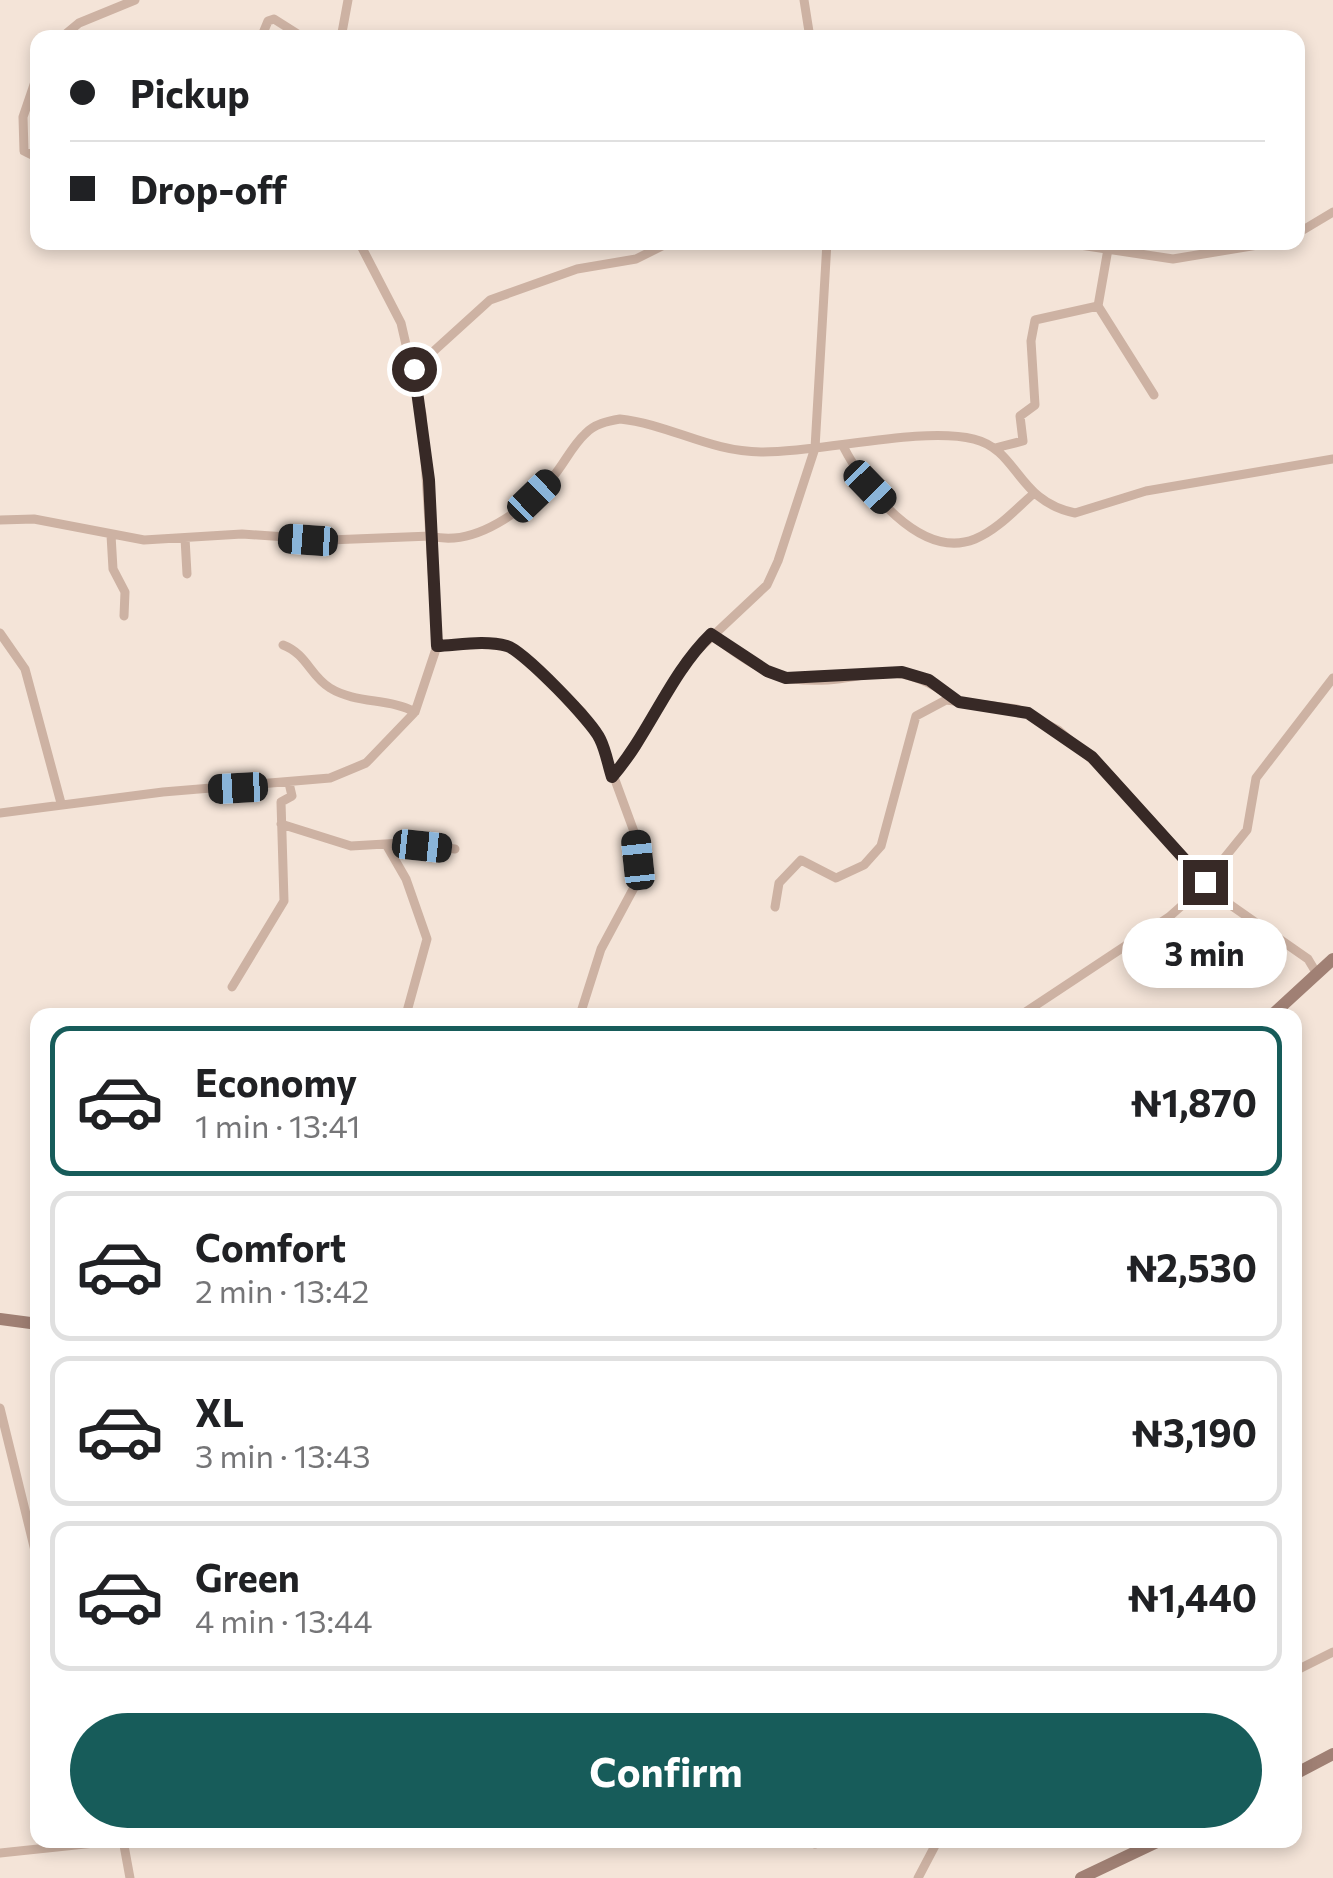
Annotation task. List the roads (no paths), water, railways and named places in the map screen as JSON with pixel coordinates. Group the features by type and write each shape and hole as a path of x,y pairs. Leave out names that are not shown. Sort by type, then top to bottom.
{"main road":[{"path":"1280,1008 1333,959"},
{"path":"0,1318 30,1323"},
{"path":"1302,1770 1333,1754"},
{"path":"1081,1878 1145,1848"}],"street":[{"path":"71,30 135,0"},
{"path":"342,30 348,0"},
{"path":"804,0 809,30"},
{"path":"264,30 274,18 292,30"},
{"path":"30,102 22,131 24,151 30,154"},
{"path":"1305,230 1333,212"},
{"path":"0,812 330,778 366,764 416,712 437,646 431,536 414,369 391,301 364,250"},
{"path":"414,369 490,300 577,269 636,260 655,250"},
{"path":"612,777 633,752 686,661 767,585 815,448 827,250"},
{"path":"1154,396 1098,306 1108,250 1193,259 1237,250"},
{"path":"995,448 1023,441 1020,416 1035,405 1030,341 1035,320 1098,306"},
{"path":"0,520 34,519 144,540 242,534 329,540 454,538 516,512 552,478 583,435 612,420 646,423 734,450 815,448 950,436 984,441 995,448 1032,494 1068,512 1082,513 1146,492 1333,459"},
{"path":"843,446 855,470 904,522 948,541 974,540 1032,494"},
{"path":"112,535 113,569 125,592 124,616"},
{"path":"185,538 187,574"},
{"path":"0,633 25,670 61,803"},
{"path":"711,634 767,671 786,678 902,672 929,680 959,702"},
{"path":"283,645 304,656 328,687 380,704 402,704 416,712"},
{"path":"437,646 504,645 526,656 558,694 582,712 600,738 636,837 637,882 600,950 582,1008"},
{"path":"1032,1008 1169,917 1205,882 1247,830 1256,778 1333,678"},
{"path":"775,906 778,883 801,860 836,878 874,857 881,846 916,716 934,704 959,702 1017,709 1058,730 1110,775 1236,912 1308,959 1317,974"},
{"path":"232,986 284,900 280,802 292,796 289,783"},
{"path":"281,824 351,846 455,849"},
{"path":"387,846 406,879 427,939 408,1008"},
{"path":"0,1408 30,1530"},
{"path":"1302,1668 1333,1652"},
{"path":"0,1853 47,1848"},
{"path":"124,1848 130,1878"},
{"path":"918,1878 934,1848"}]}
